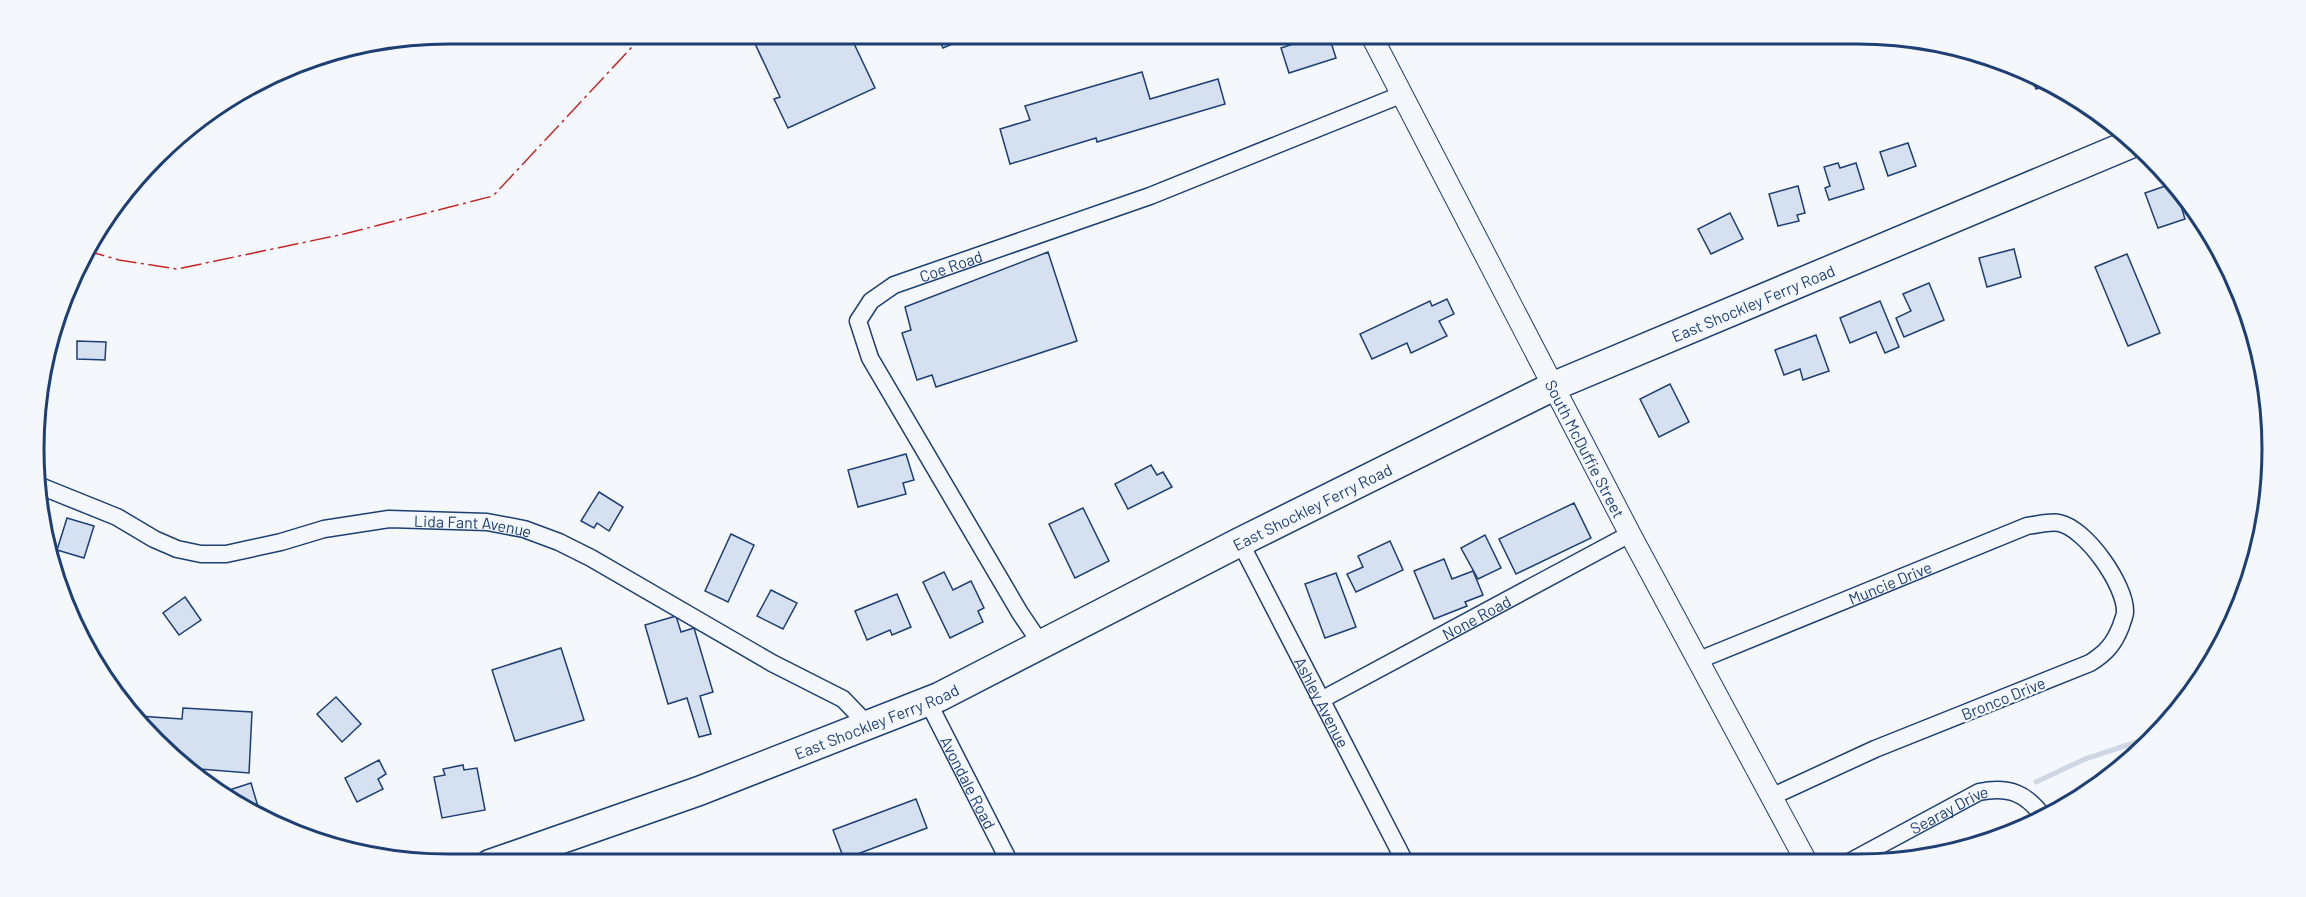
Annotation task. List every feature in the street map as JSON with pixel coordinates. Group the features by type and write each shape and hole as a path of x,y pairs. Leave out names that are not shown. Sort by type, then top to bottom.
{"highway":[{"name":"East Shockley Ferry Road","path":"519,854 695,793 928,702 1240,542 1554,386 2127,146"}],"street":[{"name":"South McDuffie Street","path":"1375,44 1630,534 1802,854"},
{"name":"Coe Road","path":"1041,644 1020,613 870,358 858,321 871,301 894,285 1150,196 1403,94"},
{"name":"Lida Fant Avenue","path":"46,488 117,517 154,540 177,549 201,554 226,554 282,542 324,529 389,519 487,522 524,529 560,542 591,558 772,663 843,699 869,726"},
{"name":"Muncie Drive","path":"1699,660 2027,526 2060,523 2079,534"},
{"name":"None Road","path":"1321,700 1630,534"},
{"name":"Bronco Drive","path":"1773,796 1875,749 2090,663 2104,654 2115,641 2125,613 2122,596 2102,558 2079,534"},
{"name":"Ashley Avenue","path":"1240,542 1401,854"},
{"name":"Avondale Road","path":"928,702 1005,854"},
{"name":"Searay Drive","path":"1864,854 1979,792 1996,789 2010,790 2024,797 2039,811"}],"building":[{"path":"755,44 854,44 875,88 788,128 774,99 780,97"},
{"path":"1293,44 1332,44 1336,58 1289,73 1281,48"},
{"path":"1142,72 1150,99 1218,79 1225,104 1097,142 1096,138 1010,164 1000,129 1030,120 1025,106"},
{"path":"1908,143 1916,166 1888,176 1880,152"},
{"path":"1838,163 1840,168 1856,163 1864,189 1829,200 1825,188 1830,186 1824,167"},
{"path":"1798,186 1805,213 1797,215 1799,221 1778,226 1769,194"},
{"path":"2166,186 2180,204 2185,219 2158,228 2145,193"},
{"path":"1730,213 1743,239 1711,254 1698,229"},
{"path":"2014,249 2021,277 1987,287 1979,258"},
{"path":"1048,252 1077,341 936,387 932,375 917,380 902,333 911,330 905,307"},
{"path":"2127,254 2160,333 2128,346 2095,267"},
{"path":"1929,283 1944,320 1904,337 1896,318 1911,311 1903,294"},
{"path":"1447,299 1454,314 1439,321 1447,336 1411,353 1407,343 1372,359 1360,334 1430,301 1432,306"},
{"path":"1880,301 1899,347 1885,353 1876,332 1850,343 1840,318"},
{"path":"1816,335 1829,371 1803,380 1800,369 1784,375 1775,350"},
{"path":"77,341 106,342 105,360 77,359"},
{"path":"1670,384 1689,422 1659,437 1640,399"},
{"path":"906,454 914,480 903,483 906,494 858,507 848,470"},
{"path":"1151,465 1157,475 1163,472 1172,487 1128,509 1115,484"},
{"path":"599,492 623,507 609,531 597,523 594,528 581,521"},
{"path":"1574,503 1591,538 1516,574 1499,539"},
{"path":"1083,508 1109,561 1075,578 1049,524"},
{"path":"67,518 94,526 84,558 57,550"},
{"path":"731,534 754,545 728,602 705,591"},
{"path":"1485,535 1501,568 1478,579 1461,548"},
{"path":"1390,541 1403,570 1356,592 1347,574 1363,567 1358,556"},
{"path":"1444,559 1452,579 1473,571 1483,595 1465,602 1467,606 1434,619 1414,571"},
{"path":"944,572 953,590 971,581 984,608 978,611 983,622 950,638 923,582"},
{"path":"1336,573 1356,627 1325,638 1305,584"},
{"path":"771,590 797,603 783,629 757,616"},
{"path":"897,594 911,627 892,635 890,630 867,640 855,611"},
{"path":"185,597 201,620 179,635 163,613"},
{"path":"676,616 681,632 694,628 713,692 700,696 711,734 699,737 687,698 668,704 645,625"},
{"path":"561,648 584,720 515,741 492,670"},
{"path":"336,697 361,724 342,742 317,714"},
{"path":"183,708 252,712 249,773 201,769 144,716 182,719"},
{"path":"379,760 386,774 378,779 383,789 357,802 345,778"},
{"path":"463,765 464,770 477,768 485,810 442,818 434,777 445,775 443,769"},
{"path":"251,783 258,806 246,799 231,790"},
{"path":"916,799 927,828 857,854 842,854 833,830"}],"waterway":[{"path":"2036,782 2085,759 2137,742"}],"power":[{"path":"94,253 119,260 177,269 344,234 493,196 635,44"}]}
